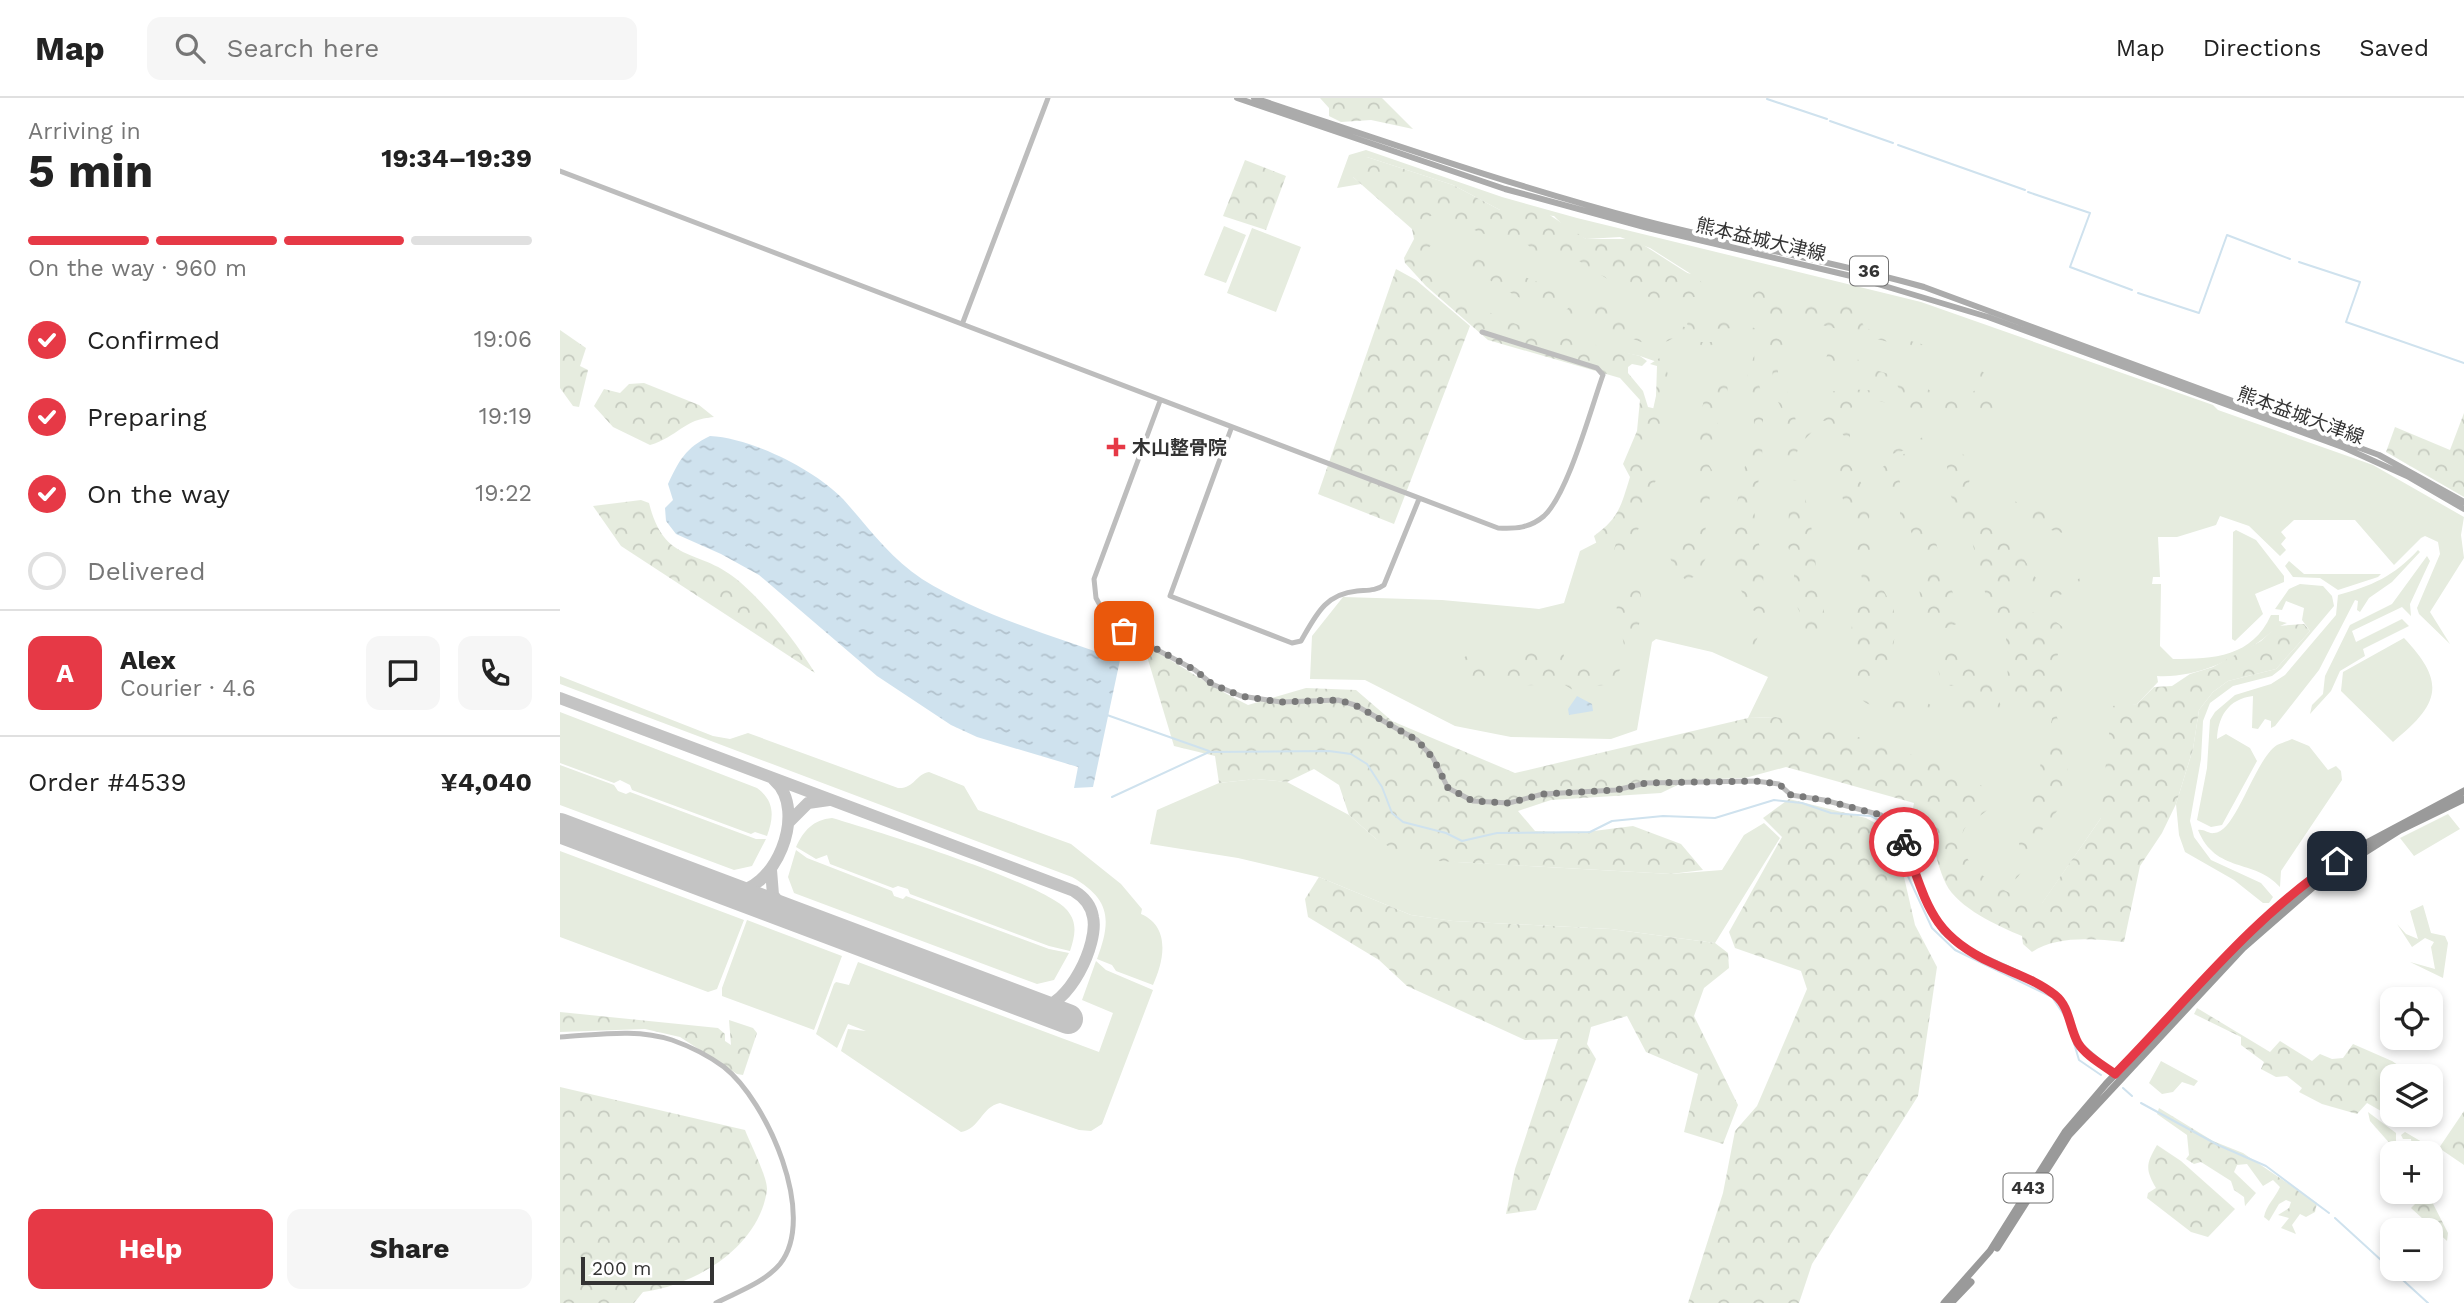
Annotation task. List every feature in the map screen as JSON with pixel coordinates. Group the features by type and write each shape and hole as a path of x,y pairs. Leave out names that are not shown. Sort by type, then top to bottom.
{"highway":[{"name":"443","path":"1944,1303 1990,1251 2064,1132 2239,944 2317,874 2398,825 2464,791"},
{"name":"443","path":"1951,1303 1993,1253 2069,1135 2117,1076 2243,948 2290,904 2370,848 2464,799"}],"main road":[{"name":"熊本益城大津線","path":"1237,98 1505,189 1648,228 1851,276 1963,309 2345,448 2407,476 2464,509"},
{"name":"熊本益城大津線","path":"1254,98 1503,182 1647,222 1852,266 1924,286 2379,455 2464,502"}],"street":[{"path":"963,322 1048,98"},
{"path":"560,171 963,322 1231,429 1498,528 1518,528 1545,515 1560,494 1603,371 1482,332"},
{"path":"1160,401 1094,579 1096,598 1103,613 1124,631 1195,670 1212,684 1241,696 1280,702 1338,700 1355,705 1417,740 1433,758 1448,788 1473,801 1509,803 1543,794 1616,790 1646,783 1755,781 1779,784 1791,795 1824,800 1881,815 1900,830 1924,896 1943,932 1958,945 2017,972 2055,995 2064,1004 2078,1043 2117,1076"},
{"path":"1231,429 1170,592 1174,599 1221,617 1298,643 1320,608 1330,598 1342,592 1378,589 1384,585 1419,499"},
{"path":"560,1037 630,1033 659,1037 686,1046 724,1067 746,1090 771,1129 783,1165 792,1208 793,1233 790,1244 780,1264 770,1274 716,1303"}],"green space":[{"path":"1320,98 1382,98 1413,129 1371,120 1341,122 1329,116 1329,108"},
{"path":"1366,150 1502,197 1577,218 1921,302 2213,405 2218,410 2373,465 2464,517 2461,535 2464,558 2430,612 2450,644 2419,614 2417,608 2440,554 2438,542 2425,536 2394,565 2355,520 2294,520 2281,532 2286,538 2281,544 2286,550 2280,556 2249,526 2220,516 2216,525 2177,537 2158,537 2160,577 2153,577 2152,584 2161,584 2160,646 2173,659 2203,658 2230,653 2253,640 2271,615 2279,615 2279,621 2287,623 2236,656 2211,667 2184,674 2157,676 2158,682 2137,704 2122,707 2101,818 2032,918 1945,852 1977,798 1776,717 1748,718 1768,677 1712,652 1656,639 1652,642 1637,730 1611,739 1511,737 1455,726 1365,680 1310,679 1312,636 1343,597 1442,600 1539,609 1564,603 1580,551 1617,532 1629,519 1663,364 1640,356 1491,325 1410,263 1417,251 1415,212 1432,204 1691,274 1650,248 1620,237 1586,239 1568,230 1554,216 1500,210 1453,185 1367,157 1353,177 1361,184 1337,188 1349,155"},
{"path":"1367,157 1453,185 1500,210 1513,204 1539,208 1586,239 1634,239 1703,283 1703,289 1695,297 1652,298 1617,285 1571,256 1540,258 1528,245 1504,242 1435,214 1424,219 1436,240 1416,261 1419,267 1465,302 1523,327 1640,356 1647,361 1642,366 1632,364 1628,367 1628,373 1643,391 1648,407 1665,411 1666,419 1643,456 1658,466 1658,474 1638,530 1620,558 1612,557 1618,536 1597,545 1594,536 1614,517 1624,496 1630,477 1623,464 1637,431 1640,400 1620,378 1488,340 1426,286 1405,263 1404,258 1414,239 1412,229 1353,177 1352,168 1357,159"},
{"path":"1245,160 1286,176 1266,230 1223,216"},
{"path":"1224,226 1246,235 1226,283 1204,275"},
{"path":"1252,228 1301,247 1276,312 1227,293"},
{"path":"1462,253 1561,291 1566,296 1564,304 1536,305 1518,297 1459,264"},
{"path":"1396,269 1416,280 1470,326 1394,524 1318,494"},
{"path":"1761,289 1803,304 1823,298 1840,298 1855,309 1865,328 1960,355 1959,360 1822,325 1780,319 1761,309 1752,295"},
{"path":"1581,297 1615,309 1644,335 1666,336 1679,326 1685,327 1686,331 1656,344 1641,342 1570,315 1566,310"},
{"path":"1691,314 1759,329 1781,340 1799,339 1800,343 1783,348 1778,354 1778,377 1795,404 1796,441 1830,412 1819,400 1824,394 1844,390 1870,390 1902,394 1897,385 1867,378 1864,371 1869,368 1905,379 1912,378 1936,394 1949,398 1965,396 1980,388 1977,373 1979,369 1987,375 1991,396 2001,412 1997,417 1913,408 1863,398 1850,409 1847,417 1861,429 1868,428 1881,447 1892,450 1923,437 1925,441 1887,454 1850,427 1850,450 1845,437 1830,420 1823,421 1801,443 1793,461 1806,478 1802,482 1788,479 1783,473 1782,410 1772,389 1773,360 1737,328 1691,330 1687,324"},
{"path":"560,330 586,348 580,366 588,370 579,407 573,406 560,388"},
{"path":"1685,342 1718,342 1725,352 1717,352 1702,345 1688,348 1676,357 1667,371 1673,400 1665,402 1656,397 1657,366 1650,364"},
{"path":"1836,349 1857,356 1861,368 1842,368 1826,360 1828,350"},
{"path":"1750,350 1754,352 1755,371 1763,398 1762,460 1754,508 1757,538 1765,562 1763,582 1768,615 1753,650 1756,659 1748,657 1747,636 1760,613 1750,609 1732,567 1736,507 1754,425 1753,396 1747,374"},
{"path":"1725,358 1731,404 1729,409 1715,418 1723,434 1711,455 1709,465 1713,472 1705,533 1706,558 1696,576 1686,580 1678,573 1665,549 1699,516 1700,510 1694,506 1699,421 1708,383 1718,376"},
{"path":"644,383 699,405 714,417 695,421 650,445 613,427 594,406 604,389 620,393 629,384"},
{"path":"2464,413 2464,497 2386,452 2395,427 2450,450"},
{"path":"1947,441 1967,458 1970,464 1970,477 1964,496 1968,504 1979,517 2005,536 2043,585 2049,590 2067,586 2077,580 2088,566 2093,572 2092,577 2075,590 2053,597 2049,603 2036,599 2021,575 2013,577 2009,584 2019,605 2059,624 2067,632 2052,669 2064,682 2062,691 2052,706 2064,740 2068,783 2062,804 2036,839 2019,875 2008,884 2019,857 2017,831 2034,829 2038,820 2032,809 2032,798 2052,719 2050,714 2046,713 2039,719 2029,718 2008,682 2006,637 1987,600 1973,545 1950,494 1947,466 1939,448"},
{"path":"1927,445 1935,446 1896,464 1901,487 1908,496 1909,514 1932,524 1959,610 1962,622 1943,629 1929,617 1921,600 1919,581 1924,563 1910,529 1900,517 1900,499 1878,479 1879,470 1894,458"},
{"path":"1843,458 1861,483 1869,505 1870,515 1861,531 1856,530 1848,514 1839,484"},
{"path":"1998,490 2008,499 2048,513 2075,536 2047,529 2000,508 1994,502 1994,492"},
{"path":"1795,497 1805,498 1809,513 1819,591 1827,621 1816,630 1819,645 1814,650 1808,645 1804,620 1794,601 1794,568 1788,546 1789,505"},
{"path":"641,500 649,503 656,523 674,547 725,571 751,592 781,625 815,673 621,546 593,506"},
{"path":"2236,530 2256,540 2284,576 2284,582 2255,594 2263,614 2235,641 2232,639 2233,532"},
{"path":"1866,535 1872,539 1875,574 1893,608 1897,624 1889,669 1873,685 1873,692 1885,701 1926,702 1935,708 1949,709 1968,694 1967,687 1961,683 1951,686 1942,682 1937,667 1947,639 1955,637 1992,681 2008,726 1981,713 1936,717 1872,705 1856,692 1857,674 1850,641 1862,580 1857,542 1859,537"},
{"path":"2418,550 2420,552 2392,582 2369,598 2360,612 2357,610 2358,601 2355,600 2319,670 2275,726 2271,728 2271,721 2265,719 2258,729 2252,728 2253,696 2237,701 2226,710 2217,739 2226,734 2250,748 2257,761 2222,825 2211,827 2197,820 2207,768 2210,720 2215,712 2235,695 2271,684 2285,675 2336,615 2338,595 2382,579"},
{"path":"2427,556 2430,561 2410,604 2411,616 2402,607 2352,631 2356,642 2402,619 2409,626 2363,649 2365,656 2340,671 2331,691 2310,714 2312,705 2323,694 2325,676 2350,625 2392,604"},
{"path":"2289,561 2304,574 2381,574 2338,590 2320,578 2293,577 2285,566"},
{"path":"1632,579 1639,589 1642,601 1641,616 1625,662 1610,684 1573,690 1563,684 1514,686 1502,682 1468,682 1462,678 1461,659 1470,654 1503,668 1530,652 1553,647 1561,647 1566,662 1571,666 1598,666 1613,662 1624,645 1617,599 1624,584"},
{"path":"2300,584 2323,586 2332,596 2334,606 2281,669 2272,676 2233,686 2210,703 2203,721 2201,759 2190,821 2194,837 2211,860 2261,883 2273,897 2269,903 2263,903 2234,880 2185,852 2179,835 2176,804 2193,749 2199,710 2213,692 2228,681 2276,669 2310,631 2302,620 2304,608 2286,601 2282,610 2275,609 2289,589"},
{"path":"2304,624 2310,631 2276,669 2228,681 2213,692 2199,710 2193,749 2176,804 2162,833 2140,866 2124,942 2089,939 2065,941 2032,952 2023,944 2022,936 1980,915 1952,893 1946,884 1931,842 1911,819 1914,803 1786,767 1745,778 1688,780 1661,793 1551,800 1518,811 1535,831 1578,833 1633,826 1681,844 1703,870 1671,874 1421,860 1400,853 1376,839 1349,815 1339,785 1314,769 1287,782 1256,779 1219,783 1215,756 1174,746 1146,653 1141,651 1143,644 1248,705 1306,688 1356,690 1392,721 1515,773 1748,718 1776,717 1866,739 1885,748 1928,759 1986,788 1991,795 1991,806 1968,824 1963,832 1962,844 1966,857 1975,869 2002,889 2042,903 2101,818 2097,804 2105,772 2112,706 2137,704 2154,687 2172,686 2190,674 2213,667 2261,641 2277,626"},
{"path":"2404,638 2427,668 2432,681 2432,693 2420,717 2393,742 2341,691 2343,672"},
{"path":"560,676 713,736 730,739 748,733 898,788 908,786 929,772 964,786 978,810 1071,844 1121,884 1142,909 1141,914 1151,920 1161,936 1162,955 1153,985 1116,971 1112,965 1097,959 1105,932 1104,911 1094,893 1072,877 560,684"},
{"path":"560,712 757,788 770,804 771,822 767,836 755,832 751,834 632,790 630,785 620,780 614,783 560,763"},
{"path":"2292,739 2309,746 2328,770 2336,766 2341,771 2342,780 2281,871 2280,887 2259,872 2225,860 2206,844 2198,830 2214,833 2222,830 2238,809 2269,753 2277,745"},
{"path":"560,765 614,785 618,791 626,794 630,792 756,839 766,839 752,866 734,870 560,805"},
{"path":"1256,779 1287,782 1349,815 1376,839 1457,862 1671,874 1722,870 1744,835 1764,823 1780,838 1715,943 1611,929 1453,921 1411,915 1319,877 1238,858 1150,844 1157,810 1219,783"},
{"path":"1789,799 1866,818 1888,830 1904,877 1915,925 1937,967 1918,1096 1812,1264 1799,1303 1688,1303 1723,1193 1735,1131 1757,1106 1807,989 1801,971 1735,948 1729,932 1782,837 1763,818"},
{"path":"2448,814 2460,829 2414,856 2400,838"},
{"path":"832,818 957,858 1052,899 1067,910 1073,920 1074,935 1070,951 1049,946 910,894 908,889 898,886 893,888 830,864 827,855 816,859 796,847 810,827 819,821"},
{"path":"796,850 807,858 892,891 894,896 903,899 906,896 1049,949 1069,953 1054,980 1037,984 794,893 788,877"},
{"path":"560,851 744,920 717,989 708,992 560,937"},
{"path":"1319,877 1411,915 1454,921 1611,929 1715,943 1728,953 1729,968 1704,988 1694,1016 1738,1105 1723,1144 1684,1132 1698,1074 1646,1052 1627,1016 1591,1027 1587,1044 1596,1059 1536,1210 1506,1214 1515,1169 1558,1039 1525,1040 1407,986 1379,960 1308,917 1305,899"},
{"path":"2423,905 2431,933 2445,936 2448,943 2443,978 2410,962 2435,969 2431,947 2434,942 2425,938 2412,947 2397,924 2406,934 2418,939 2410,911"},
{"path":"747,920 842,956 814,1030 722,996 722,988"},
{"path":"1096,961 1106,970 1153,990 1102,1124 1091,1131 1079,1130 1000,1103 989,1109 972,1127 961,1132 841,1051 848,1029 866,1031 848,1024 837,1048 816,1034 834,984 836,982 849,985 858,962 1099,1052 1113,1013 1082,1000"},
{"path":"2197,1008 2270,1052 2280,1041 2312,1061 2320,1054 2332,1059 2343,1058 2353,1044 2392,1061 2396,1064 2380,1064 2380,1110 2367,1103 2357,1114 2322,1104 2299,1092 2302,1088 2287,1076 2276,1077 2261,1069 2264,1062 2241,1045 2241,1037 2194,1014"},
{"path":"560,1012 718,1028 725,1034 725,1041 731,1045 729,1020 753,1028 757,1033 743,1075 737,1074 680,1037 645,1029 560,1032"},
{"path":"2161,1061 2198,1081 2194,1086 2182,1082 2173,1092 2162,1094 2149,1083"},
{"path":"560,1087 745,1130 767,1185 762,1210 752,1229 722,1260 703,1272 663,1288 643,1292 634,1303 560,1303"},
{"path":"2159,1108 2213,1141 2243,1153 2317,1203 2315,1212 2306,1217 2300,1214 2292,1225 2296,1234 2281,1228 2289,1218 2278,1215 2289,1208 2291,1202 2286,1200 2279,1204 2269,1221 2264,1217 2265,1213 2280,1187 2273,1180 2263,1186 2247,1164 2237,1165 2234,1172 2256,1193 2245,1206 2244,1197 2234,1190 2231,1181 2201,1162 2194,1164 2186,1159 2189,1155 2187,1135 2157,1114"},
{"path":"2464,1111 2464,1165 2443,1151 2443,1142"},
{"path":"2368,1112 2380,1121 2380,1127 2388,1127 2396,1133 2396,1141 2388,1141 2370,1121"},
{"path":"2405,1132 2420,1141 2403,1139 2401,1135"},
{"path":"2157,1145 2181,1161 2235,1209 2208,1237 2191,1232 2147,1198 2148,1193 2156,1188 2148,1167"},
{"path":"2415,1204 2433,1204 2440,1218 2422,1218 2411,1208"},
{"path":"2443,1223 2448,1233 2447,1241 2443,1237"}],"water":[{"path":"710,436 744,442 781,457 816,477 843,499 880,542 910,571 945,592 1018,624 1120,660 1093,787 1074,788 1078,767 977,737 951,725 877,676 759,575 676,534 666,521 665,508 673,500 668,484 684,456 694,445"},
{"path":"1577,696 1592,704 1593,711 1569,715 1568,709"}],"waterway":[{"path":"1767,99 1827,119"},
{"path":"1830,121 1893,143"},
{"path":"1898,145 2025,190"},
{"path":"2028,192 2090,213 2070,267 2132,290"},
{"path":"2138,293 2199,313 2227,235 2290,259"},
{"path":"2299,262 2360,282 2346,322 2464,363"},
{"path":"1107,715 1209,751"},
{"path":"1112,797 1209,752 1329,751 1351,754 1367,764 1382,787 1392,813 1403,822 1446,833 1462,841 1497,833 1590,832 1612,821 1663,816 1715,818 1774,800 1802,803 1831,813 1871,816 1884,823 1896,837 1906,872 1932,928 1955,950 2052,997 2066,1018"},
{"path":"2068,1023 2079,1060 2101,1075"},
{"path":"2123,1088 2132,1096"},
{"path":"2141,1103 2218,1145 2266,1166 2329,1213"},
{"path":"2335,1218 2428,1303"}],"taxiway":[{"path":"560,698 1074,891 1086,902 1092,913 1094,928 1091,942 1070,986 1049,1005 1037,1008"},
{"path":"729,892 746,889 760,880 773,866 782,848 788,811 784,794 774,780"},
{"path":"789,822 808,803 829,800"},
{"path":"771,870 773,895 788,914"}],"runway":[{"path":"560,828 1068,1019"}],"way so far":[{"path":"1124,631 1195,670 1212,684 1241,696 1280,702 1338,700 1355,705 1417,740 1433,758 1448,788 1464,799 1509,803 1543,794 1616,790 1646,783 1755,781 1779,784 1791,795 1824,800 1881,815 1895,824 1904,842"}],"place":[{"name":"木山整骨院","path":"1116,447"}],"route":[{"path":"1904,842 1933,917 1943,932 1958,945 1994,964 2017,972 2055,995 2064,1004 2078,1043 2092,1058 2115,1074 2239,944 2286,900 2337,861"}]}
